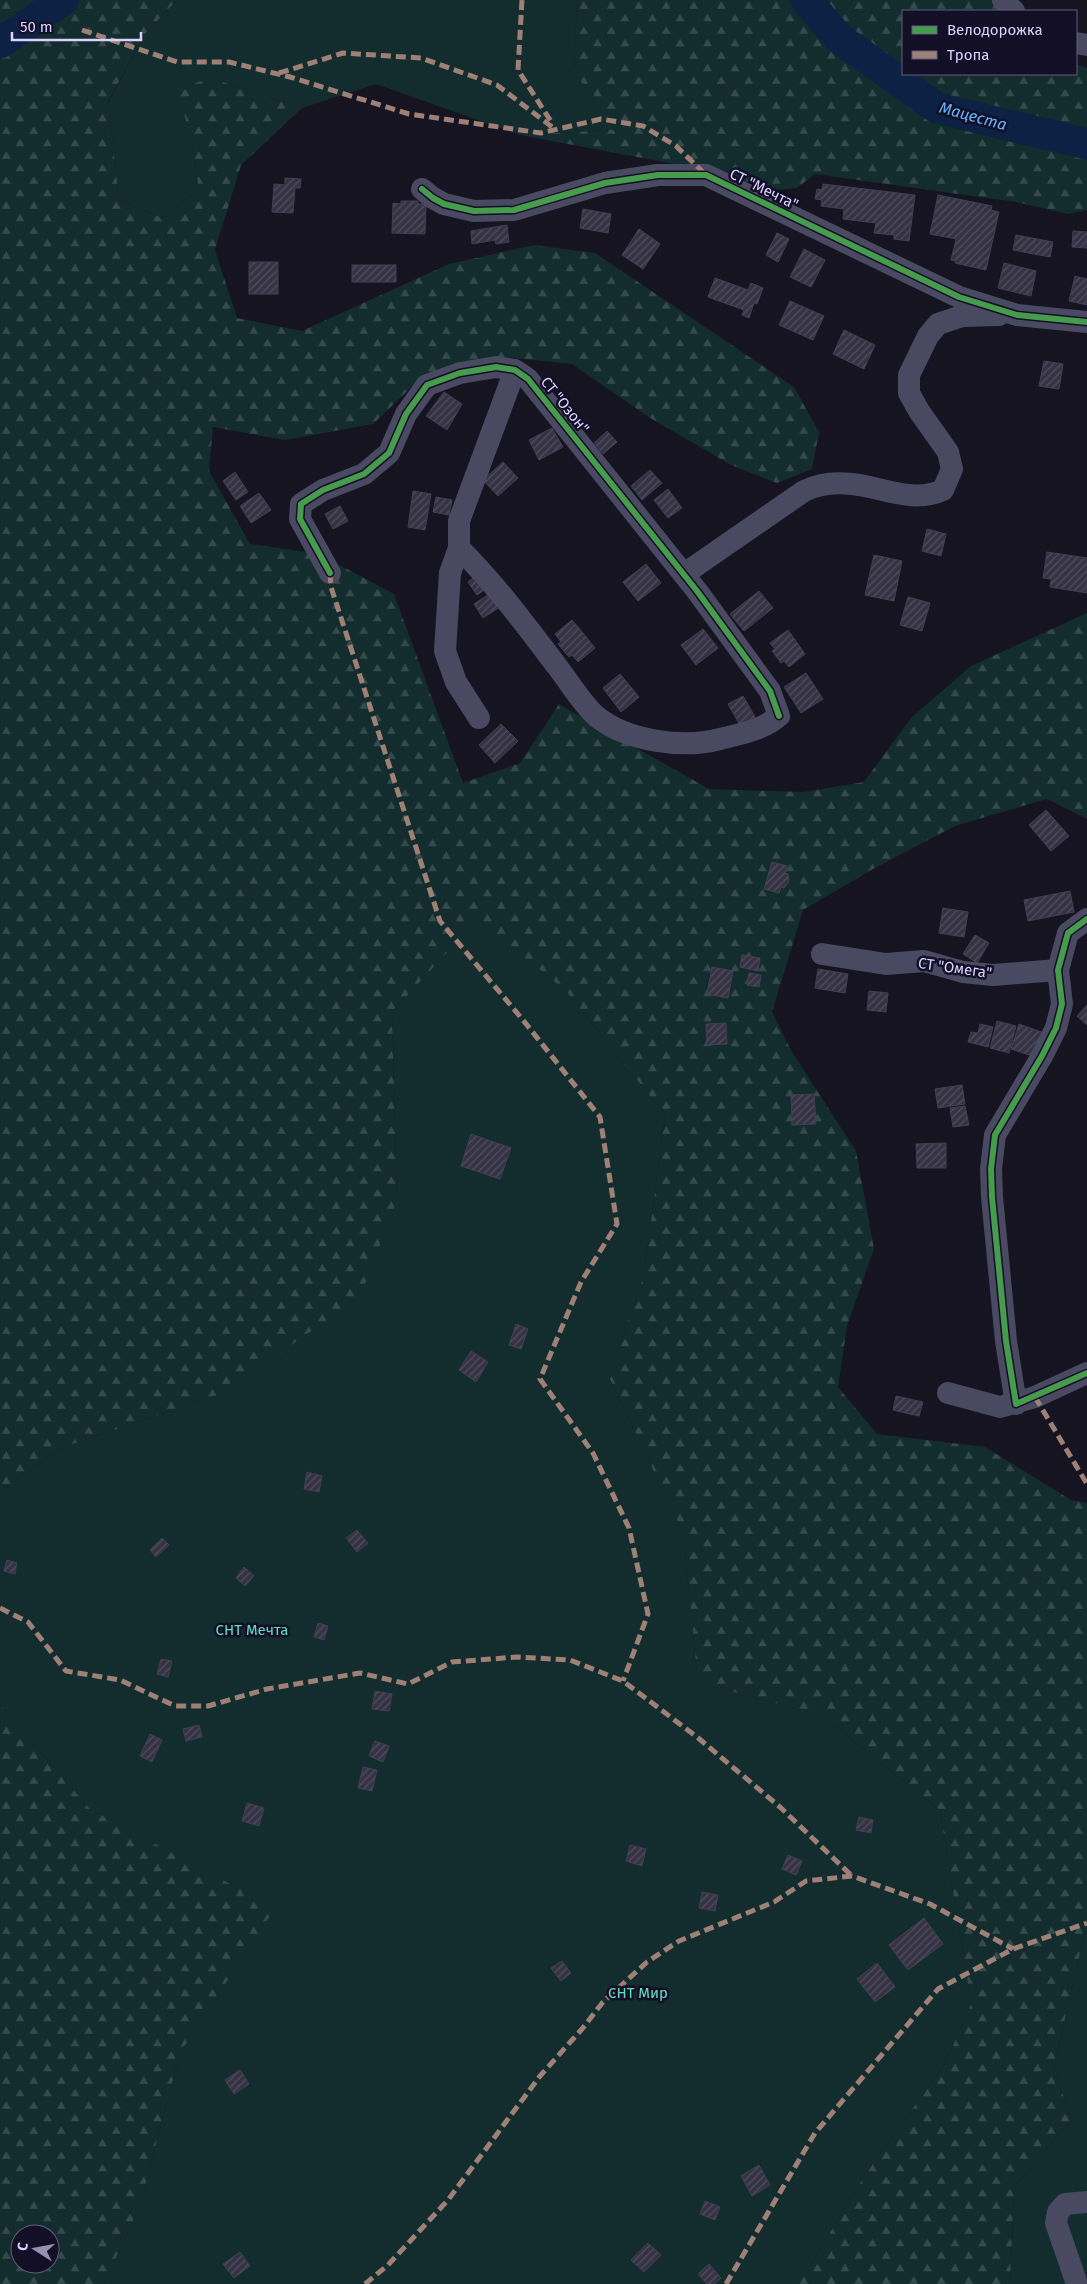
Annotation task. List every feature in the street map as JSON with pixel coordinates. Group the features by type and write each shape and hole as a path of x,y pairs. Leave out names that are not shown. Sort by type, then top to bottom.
{"street":[{"path":"1003,0 1013,10"},
{"name":"СТ \"Мечта\"","path":"422,189 432,198 474,211 514,210 605,183 658,176 706,175 959,297 1017,314 1087,322"},
{"path":"684,574 804,491 817,485 852,484 910,496 933,495 942,490 952,470 948,452 918,411 909,393 909,375 928,336 938,324 962,316 1017,314"},
{"path":"330,573 300,519 301,504 323,490 364,474 389,453 406,414 427,385 460,373 496,367 515,370 459,521 459,548 450,572 445,651 456,682 479,718"},
{"name":"СТ \"Озон\"","path":"459,548 490,578 596,716 627,734 686,744 753,731 779,716 770,691 684,574 528,379 515,370"},
{"path":"1016,1404 1006,1341 991,1169 995,1135 1042,1056 1056,1028 1062,1004 1058,970 1068,933 1087,919"},
{"name":"СТ \"Омега\"","path":"822,954 886,964 924,961 964,972 993,975 1058,970"},
{"path":"948,1393 1000,1407 1016,1404 1087,1373"},
{"path":"1077,2284 1056,2223 1058,2212 1066,2204 1087,2202"}],"green space":[{"path":"0,0 177,0 145,34 108,102 119,200 163,218 199,190 192,143 177,89 211,78 302,108 241,165 215,250 237,318 302,331 449,264 534,245 595,253 794,387 819,432 812,469 777,483 731,465 647,416 572,364 502,357 421,378 373,424 285,440 213,427 209,471 250,544 319,554 394,594 463,783 520,763 559,704 709,789 803,792 864,782 911,718 971,666 1087,613 1087,819 1047,799 955,826 873,869 803,910 772,1012 792,1052 856,1151 874,1249 847,1326 838,1387 877,1434 985,1447 1071,1500 1087,1503 1087,1922 1054,2066 1071,2120 1014,2187 1010,2284 799,2284 864,2176 945,2064 971,2004 940,1811 822,1715 698,1683 683,1533 609,1377 644,1274 665,1115 566,991 478,919 392,1012 397,1200 360,1297 223,1393 64,1447 0,1491"},
{"path":"177,0 577,0 574,74 624,129 520,135 376,84 302,108 211,78 192,143 199,190 163,218 119,200 108,103 145,34"},
{"path":"577,0 1018,0 1023,10 902,10 902,75 1077,75 1077,64 1087,68 1087,210 1068,214 1016,202 815,174 797,188 776,190 706,170 520,135 623,129 574,74"},
{"path":"478,918 566,991 665,1115 644,1274 609,1377 683,1533 698,1683 822,1715 940,1811 971,2004 945,2064 864,2176 799,2284 104,2284 140,2205 180,2053 274,1908 90,1809 0,1705 0,1491 64,1447 223,1393 397,1200 392,1012"},
{"path":"0,1705 90,1809 275,1908 180,2053 140,2205 104,2284 0,2284"},
{"path":"1087,1922 1087,2284 1010,2284 1014,2187 1071,2120 1054,2066"}],"building":[{"path":"285,178 301,179 300,188 295,188 293,213 272,212 274,184 285,185"},
{"path":"823,184 915,195 909,241 894,239 894,235 874,233 876,223 843,219 844,209 821,206 822,200 815,199 817,189 822,190"},
{"path":"938,195 992,206 991,210 999,212 986,270 955,263 956,261 951,260 956,239 930,234"},
{"path":"401,201 418,201 418,204 426,204 425,234 392,233 393,203 401,204"},
{"path":"583,209 611,214 608,233 580,228"},
{"path":"507,225 509,242 496,244 495,240 472,244 471,231"},
{"path":"639,229 660,244 643,269 622,255"},
{"path":"1073,231 1087,232 1087,248 1072,247"},
{"path":"777,233 789,239 778,262 766,255"},
{"path":"1016,235 1053,242 1050,257 1013,250"},
{"path":"804,249 825,260 811,287 790,277"},
{"path":"249,262 278,262 278,294 249,294"},
{"path":"1004,263 1036,271 1031,296 998,288"},
{"path":"352,265 396,265 396,282 352,282"},
{"path":"1075,276 1087,279 1087,305 1069,301"},
{"path":"715,278 748,290 751,283 763,288 757,304 754,303 749,318 742,315 744,310 708,297"},
{"path":"790,301 824,316 813,340 779,325"},
{"path":"844,330 875,345 864,369 833,354"},
{"path":"1044,361 1063,364 1059,389 1039,386"},
{"path":"444,392 462,404 447,430 426,416"},
{"path":"552,428 563,447 539,460 529,440"},
{"path":"607,431 617,442 603,454 594,443"},
{"path":"503,462 518,478 498,496 483,480"},
{"path":"650,470 662,483 642,500 631,486"},
{"path":"235,472 248,492 236,500 223,481"},
{"path":"668,489 682,508 668,518 654,500"},
{"path":"413,491 431,494 425,530 408,527"},
{"path":"259,493 271,510 251,523 240,506"},
{"path":"436,497 452,500 449,515 433,512"},
{"path":"340,506 348,521 333,529 325,514"},
{"path":"927,529 946,534 941,556 922,551"},
{"path":"1047,552 1087,558 1087,593 1050,587 1051,579 1043,578"},
{"path":"874,555 902,561 894,601 865,595"},
{"path":"646,564 661,583 638,601 623,582"},
{"path":"478,574 487,588 477,595 468,582"},
{"path":"759,591 773,608 744,631 730,614"},
{"path":"491,593 500,607 483,618 474,604"},
{"path":"908,597 930,603 922,631 900,625"},
{"path":"572,620 578,627 561,642 555,634"},
{"path":"578,627 595,648 578,662 572,655 569,657 558,644"},
{"path":"703,629 718,648 696,665 681,645"},
{"path":"788,630 805,654 789,667 784,661 781,663 772,651 775,649 770,643"},
{"path":"806,673 823,699 801,713 784,687"},
{"path":"620,674 639,697 621,712 603,688"},
{"path":"743,696 755,717 740,725 728,704"},
{"path":"501,724 518,741 495,763 479,745"},
{"path":"1046,810 1069,836 1051,851 1029,825"},
{"path":"772,862 787,866 785,873 788,874 789,882 784,888 781,887 779,893 764,889"},
{"path":"1070,891 1074,912 1028,921 1024,900"},
{"path":"943,908 968,912 964,937 939,933"},
{"path":"975,935 989,943 977,963 963,954"},
{"path":"742,955 760,958 758,971 740,967"},
{"path":"712,967 733,971 728,998 707,994"},
{"path":"818,969 848,974 845,993 815,988"},
{"path":"749,973 761,975 759,987 747,985"},
{"path":"869,991 888,993 886,1012 867,1010"},
{"path":"1087,1005 1087,1025 1077,1016"},
{"path":"997,1021 1016,1026 1009,1053 990,1048"},
{"path":"726,1023 727,1044 707,1045 706,1024"},
{"path":"980,1024 993,1027 988,1047 968,1042 971,1032 978,1033"},
{"path":"1019,1024 1044,1033 1035,1057 1011,1049"},
{"path":"962,1085 965,1104 938,1108 935,1089"},
{"path":"814,1094 816,1124 792,1125 791,1095"},
{"path":"965,1106 969,1125 953,1127 950,1108"},
{"path":"471,1134 511,1148 500,1179 461,1166"},
{"path":"946,1143 946,1168 917,1168 916,1144"},
{"path":"516,1324 528,1329 521,1349 509,1345"},
{"path":"471,1351 488,1362 476,1382 459,1370"},
{"path":"896,1396 923,1402 919,1416 893,1410"},
{"path":"307,1472 322,1476 319,1492 304,1489"},
{"path":"357,1530 368,1543 357,1552 346,1538"},
{"path":"162,1538 169,1545 156,1557 150,1550"},
{"path":"7,1560 17,1563 15,1574 4,1571"},
{"path":"244,1567 254,1576 245,1586 236,1578"},
{"path":"318,1623 328,1626 324,1640 314,1637"},
{"path":"161,1659 172,1661 168,1677 157,1674"},
{"path":"375,1691 392,1694 389,1711 372,1709"},
{"path":"199,1725 202,1737 186,1741 183,1729"},
{"path":"150,1734 162,1740 152,1762 140,1756"},
{"path":"375,1741 389,1746 383,1762 369,1756"},
{"path":"363,1767 377,1770 372,1791 358,1788"},
{"path":"247,1803 264,1808 259,1826 242,1821"},
{"path":"859,1817 873,1820 871,1833 856,1830"},
{"path":"630,1845 646,1849 642,1866 626,1861"},
{"path":"788,1855 802,1861 796,1875 782,1869"},
{"path":"702,1892 718,1895 715,1911 699,1908"},
{"path":"924,1918 943,1944 908,1970 889,1945"},
{"path":"562,1961 571,1973 561,1981 551,1968"},
{"path":"877,1963 895,1987 875,2002 857,1979"},
{"path":"240,2070 249,2084 234,2094 225,2080"},
{"path":"759,2165 770,2185 752,2196 741,2176"},
{"path":"705,2201 720,2207 715,2220 700,2214"},
{"path":"648,2243 661,2255 644,2272 631,2260"},
{"path":"240,2252 250,2266 234,2278 223,2264"},
{"path":"709,2264 721,2278 714,2284 707,2284 698,2274"}],"waterway":[{"name":"Мацеста","path":"0,43 63,0"},
{"name":"Мацеста","path":"806,0 840,39 937,108 1087,144"}],"marked path":[{"path":"522,0 518,70 552,123"},
{"path":"82,30 177,62 229,62 290,77 409,114 541,133 601,119 643,126 676,146 706,175"},
{"path":"279,73 343,53 421,58 497,85 556,130"},
{"path":"330,573 331,587 440,921 523,1020 600,1117 617,1224 581,1282 540,1379 593,1453 629,1528 648,1614 623,1681"},
{"path":"1035,1397 1087,1484"},
{"path":"0,1608 28,1622 66,1671 120,1680 175,1706 208,1706 267,1689 360,1673 408,1684 452,1662 517,1657 570,1660 623,1681 697,1737 780,1807 852,1876"},
{"path":"365,2284 388,2265 448,2200 540,2076 582,2029 603,2002 647,1962 679,1941 774,1902 806,1881 852,1876 930,1904 1013,1949"},
{"path":"726,2284 815,2133 938,1989 1013,1949 1087,1923"}],"cycle path":[{"path":"422,189 444,204 474,211 514,210 605,183 658,175 706,175 959,297 1017,315 1087,322"},
{"path":"330,573 300,519 301,504 323,490 364,474 389,453 406,414 427,385 460,373 496,367 515,370 528,379 697,591 770,691 779,716"},
{"path":"1087,919 1068,933 1058,970 1062,1004 1056,1028 1042,1056 995,1135 991,1169 1006,1341 1016,1404 1087,1373"}],"park label":[{"name":"СНТ Мечта","path":"252,1630"},
{"name":"СНТ Мир","path":"638,1993"}]}
